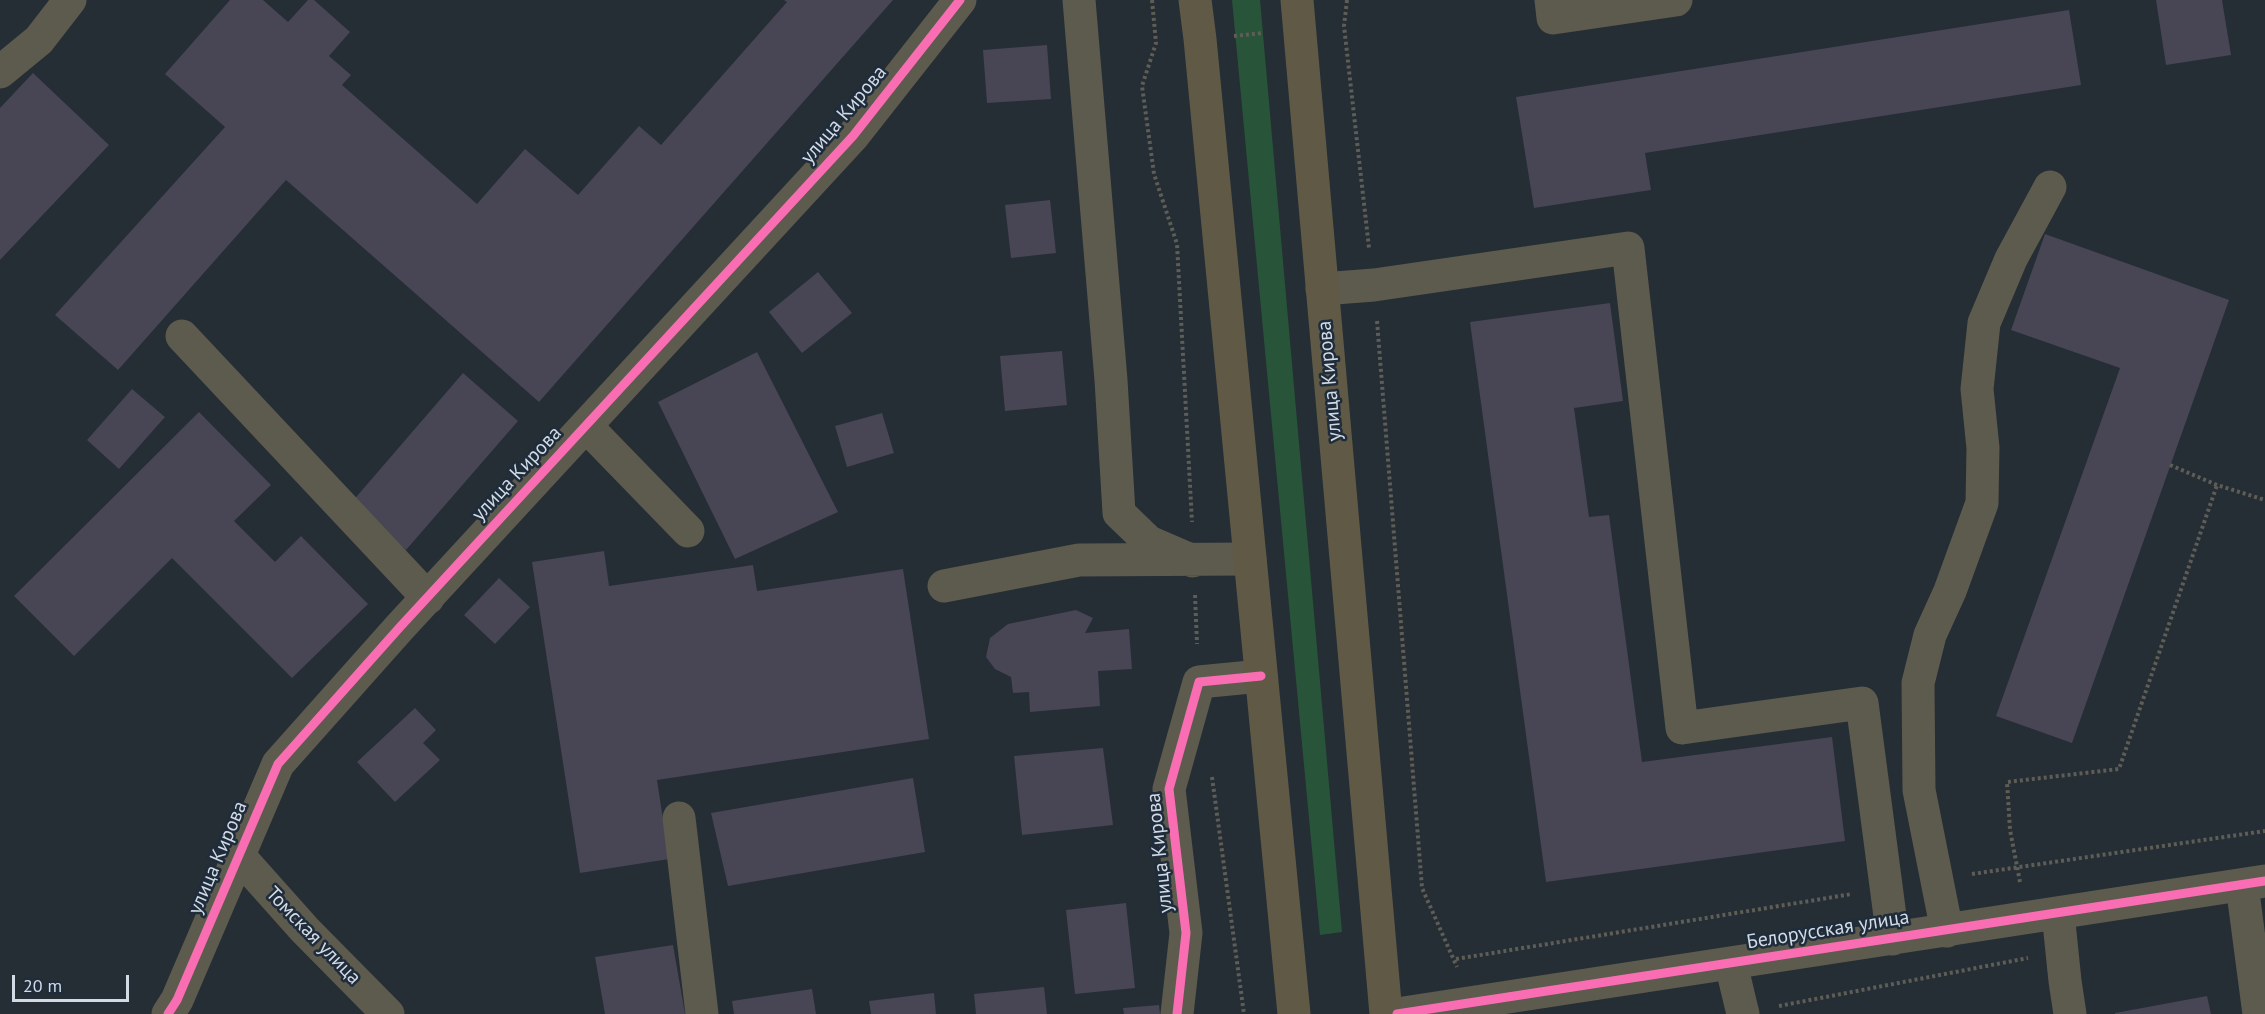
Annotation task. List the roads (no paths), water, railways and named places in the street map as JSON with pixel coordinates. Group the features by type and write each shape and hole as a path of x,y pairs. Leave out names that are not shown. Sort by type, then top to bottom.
{"main road":[{"path":"1195,0 1294,1014"},
{"name":"улица Кирова","path":"1298,14 1301,70 1386,1014"}],"street":[{"path":"0,72 39,40 70,0"},
{"name":"улица Кирова","path":"168,1014 177,1000 278,764 853,136 960,0"},
{"path":"1079,0 1111,380 1119,513 1149,542 1193,561"},
{"path":"1551,0 1553,18 1676,0"},
{"path":"1947,931 1919,790 1918,683 1930,635 1950,591 1982,503 1983,448 1977,389 1984,323 2011,259 2050,187"},
{"path":"1322,289 1374,285 1628,248 1682,728 1862,703 1893,939"},
{"path":"182,336 428,598"},
{"path":"586,426 688,531"},
{"path":"944,586 1079,560 1250,559"},
{"name":"улица Кирова","path":"1177,1014 1186,933 1169,789 1199,682 1261,676"},
{"path":"679,818 702,1014"},
{"name":"Томская улица","path":"239,856 304,930 388,1014"},
{"path":"2253,883 2259,1014"},
{"name":"Белорусская улица","path":"1396,1014 2253,883"},
{"path":"2043,916 2061,950 2070,1014"},
{"path":"1731,964 1743,1013"}]}
